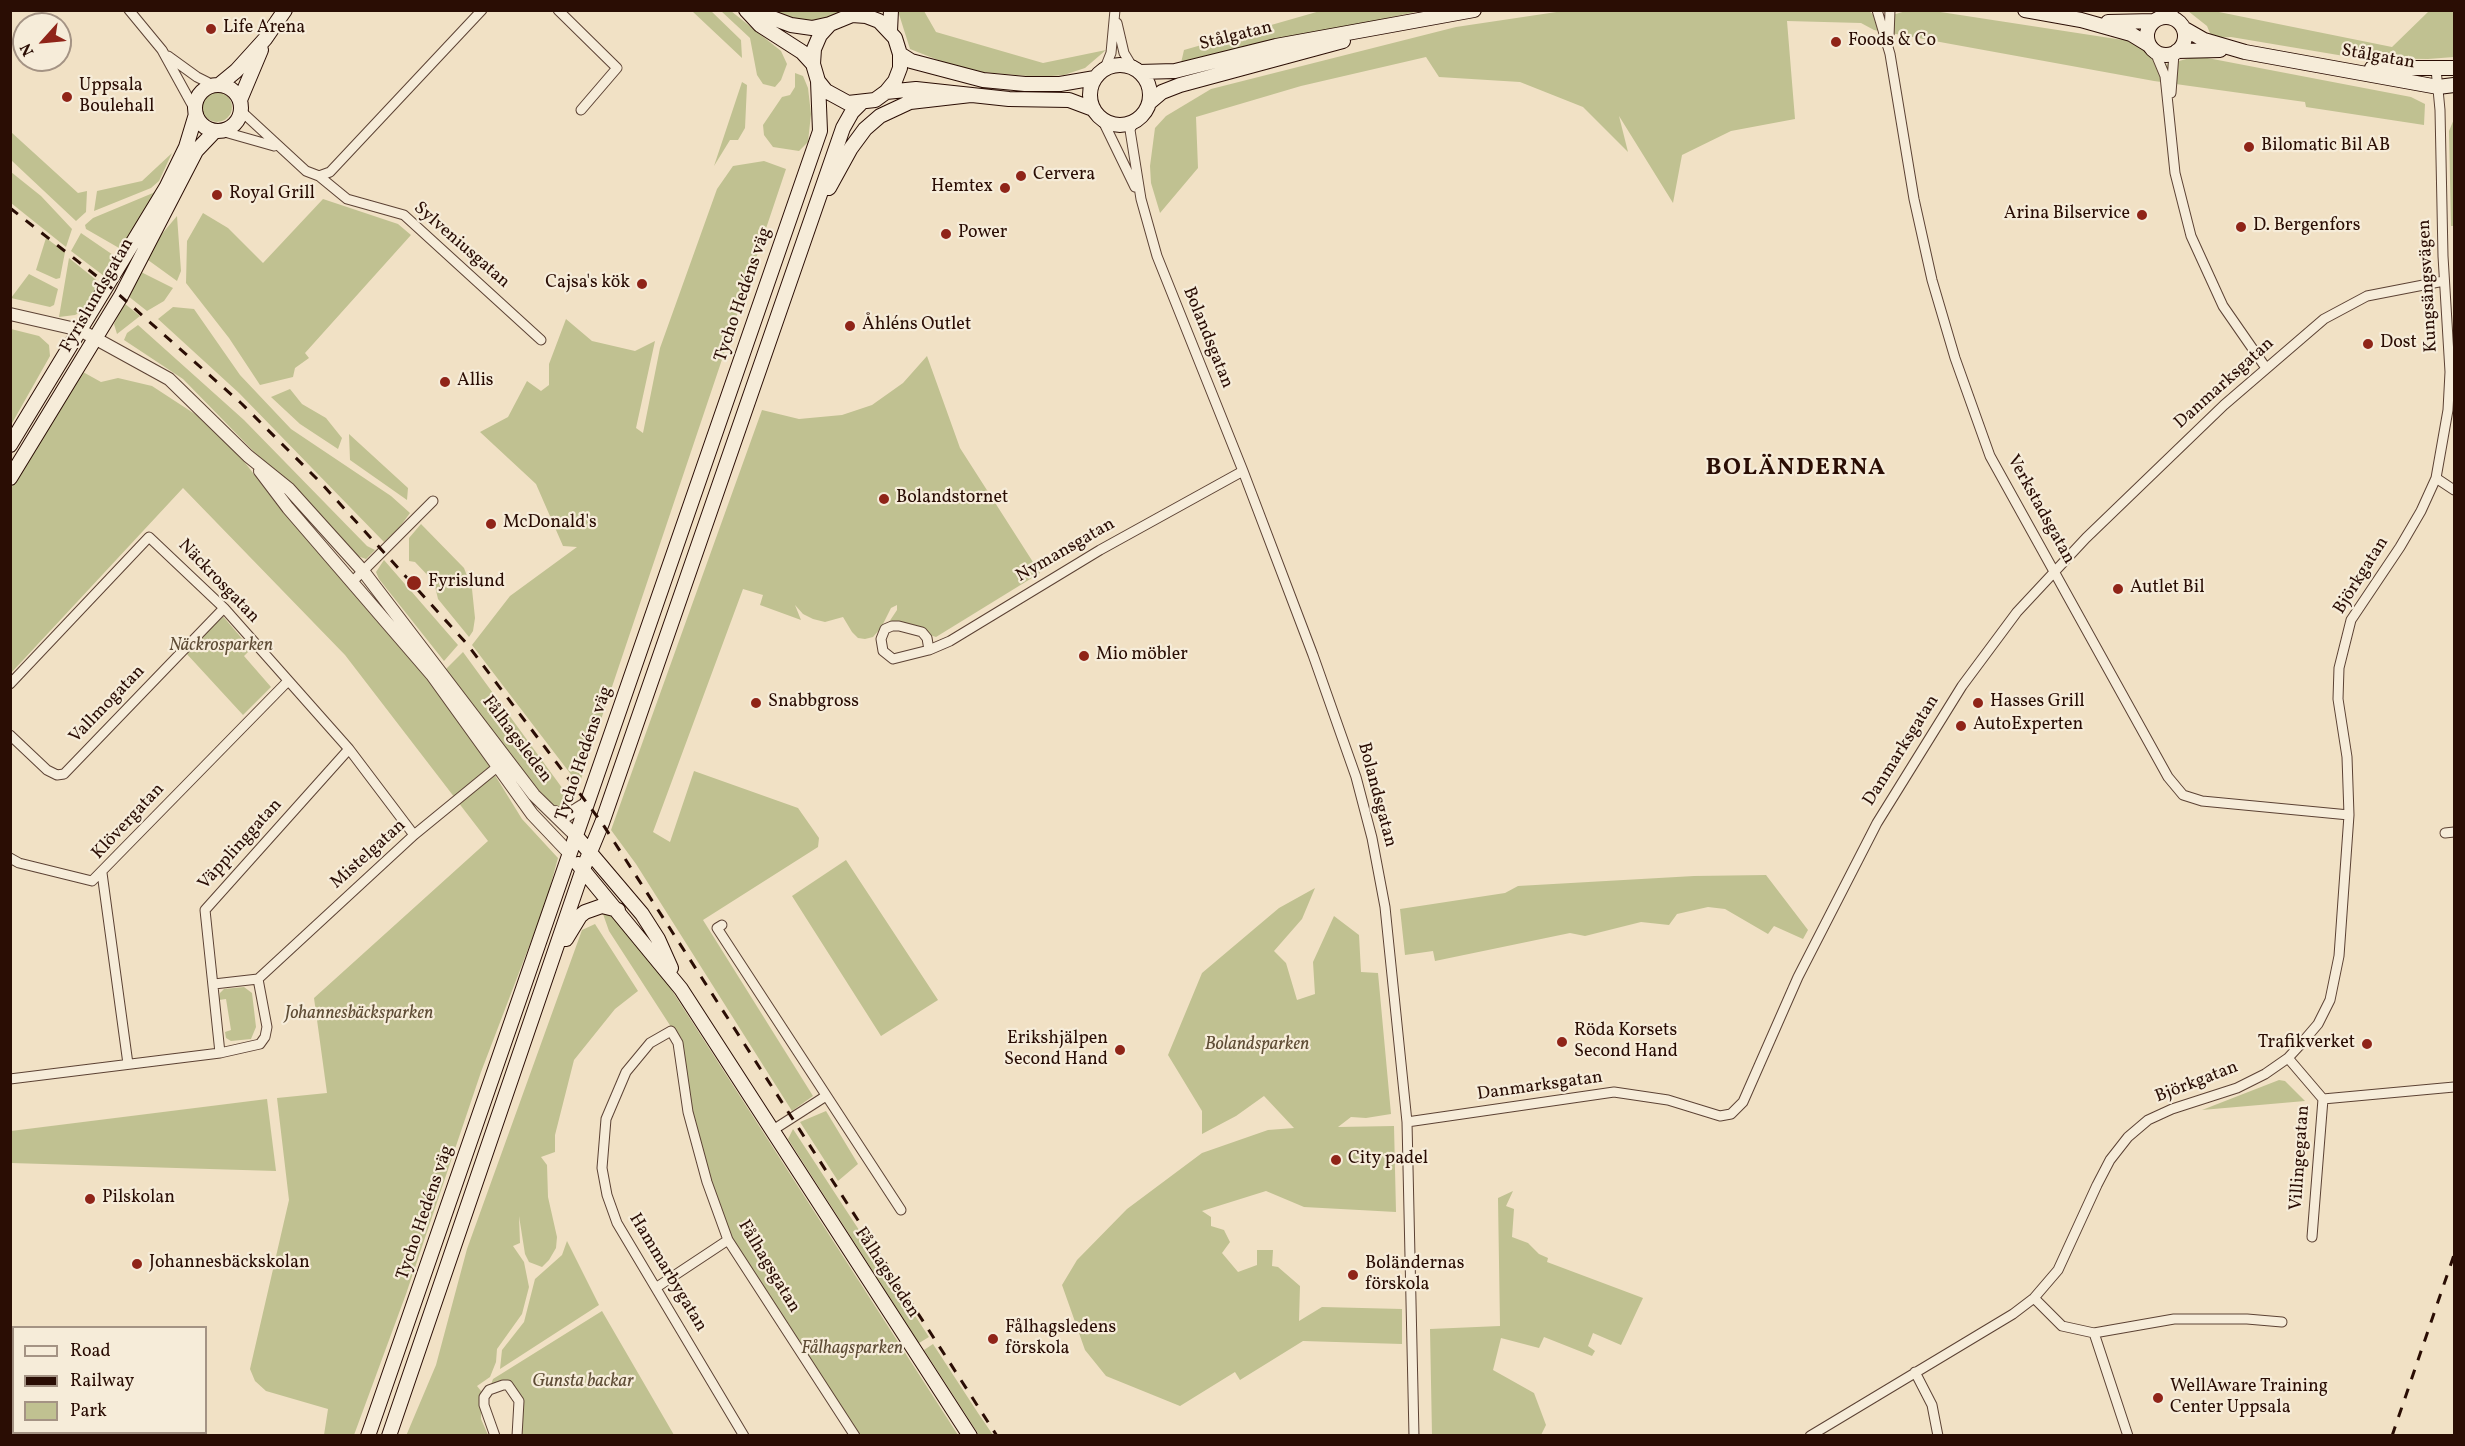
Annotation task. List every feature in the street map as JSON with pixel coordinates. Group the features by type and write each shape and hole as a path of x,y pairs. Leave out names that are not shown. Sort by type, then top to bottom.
{"main road":[{"path":"265,39 234,124 218,131 203,125 195,112 202,91 216,85 236,71 265,39 285,10"},
{"path":"746,10 760,25 802,52 813,64 819,81 836,99 861,103 874,100 886,92 900,68 900,54 890,31 879,21 854,13 830,24 812,28 791,25 752,10"},
{"path":"890,31 891,10"},
{"name":"Stålgatan","path":"1136,70 1175,71 1275,46 1474,10"},
{"path":"2025,10 2081,20 2131,34 2152,48 2175,52 2184,40 2177,19 2158,17 2081,20"},
{"path":"2152,48 2147,32 2158,17"},
{"name":"Stålgatan","path":"2177,19 2204,40 2245,52 2438,87 2454,85"},
{"name":"Stålgatan","path":"1149,103 1162,92 1180,85 1411,21"},
{"path":"813,64 817,42 830,24"},
{"name":"Stålgatan","path":"2175,52 2203,49 2245,52"},
{"path":"900,54 911,61 983,80 1025,84 1060,84 1095,78"},
{"name":"Stålgatan","path":"2295,61 2374,68 2454,68"},
{"path":"886,92 916,89 971,95 1069,100 1119,125 1133,123 1145,112 1149,103 1149,86 1136,70 1116,65 1105,68 1095,78 1090,93 1098,114"},
{"name":"Tycho Hedéns väg","path":"368,1436 820,131 819,81"},
{"path":"216,85 232,90 240,106"},
{"path":"809,224 851,148 865,129 880,116 910,102 971,95"},
{"path":"389,1436 583,869 809,224 843,128 852,112 861,103"},
{"name":"Fyrislundsgatan","path":"10,445 166,188 186,147 195,112"},
{"name":"Fyrislundsgatan","path":"10,478 96,338 196,151 218,131"},
{"name":"Fålhagsleden","path":"575,835 591,851 642,914 658,939 681,989"},
{"name":"Fålhagsleden","path":"569,854 618,910 681,989 970,1436"},
{"path":"554,958 580,916 602,906 618,910"}],"street":[{"path":"129,10 162,50 195,112"},
{"path":"319,176 330,172 482,10"},
{"path":"558,10 617,68 581,110"},
{"name":"Verkstadsgatan","path":"1877,10 1890,54 1914,199 1932,280 1955,358 1990,456 2020,514 2054,570 2177,791 2202,801 2349,814"},
{"name":"Verkstadsgatan","path":"1890,10 1890,54"},
{"path":"1105,68 1111,53 1115,13"},
{"path":"1115,13 1124,53 1136,70"},
{"path":"2152,48 2165,76 2175,173 2191,236 2223,306 2266,368"},
{"path":"162,50 197,77 216,85"},
{"path":"2170,113 2175,52"},
{"name":"Kungsängsvägen","path":"2436,69 2450,381 2448,410 2436,478"},
{"name":"Sylveniusgatan","path":"240,106 279,148 306,171 319,176 347,199 404,215 541,340"},
{"name":"Bolandsgatan","path":"1098,114 1141,199"},
{"name":"Bolandsgatan","path":"1133,123 1130,130 1141,199 1157,256 1243,471 1340,730 1372,838 1384,907 1407,1122 1414,1436"},
{"name":"Sylveniusgatan","path":"218,131 279,148"},
{"name":"Danmarksgatan","path":"1407,1122 1614,1092 1668,1100 1720,1116 1731,1114 1743,1102 1798,977 1872,833 1910,765 2002,629 2054,570 2224,405 2324,319 2367,296 2444,281"},
{"name":"Fålhagsleden","path":"10,314 80,330 168,379 248,456 289,489 363,571 440,669 503,763 532,814 569,854"},
{"name":"Fålhagsleden","path":"248,456 288,508 353,581 503,763 575,835"},
{"name":"Nymansgatan","path":"929,650 927,638 922,632 899,626 885,629 881,639 883,651 893,660 929,650 950,641 1100,550 1243,471"},
{"path":"2436,478 2454,490"},
{"name":"Björkgatan","path":"1810,1436 2013,1314 2034,1298 2058,1270 2110,1160 2128,1137 2148,1120 2172,1109 2237,1088 2288,1058 2318,1024 2334,989 2339,956 2349,814 2347,757 2338,699 2339,668 2345,640 2351,620 2406,538 2436,478"},
{"path":"353,581 433,501"},
{"name":"Näckrosgatan","path":"10,684 149,537 224,609 349,749 414,835"},
{"name":"Vallmogatan","path":"10,735 47,770 57,775 64,774 224,609"},
{"name":"Klövergatan","path":"128,1064 102,873 288,681"},
{"name":"Väpplinggatan","path":"220,1053 205,910 349,749"},
{"name":"Mistelgatan","path":"258,979 414,835 503,763"},
{"path":"548,809 566,816 587,803"},
{"path":"10,858 19,863 92,881 102,873"},
{"path":"722,925 717,928 901,1210"},
{"path":"10,1079 220,1053 253,1047 266,1038 267,1027 258,979 214,984"},
{"name":"Fålhagsgatan","path":"671,1031 678,1043 687,1112 707,1182 728,1240 855,1436"},
{"name":"Hammarbygatan","path":"671,1031 650,1043 626,1072 606,1119 602,1168 607,1195 617,1223 744,1436"},
{"name":"Villingegatan","path":"2288,1058 2323,1099 2312,1237"},
{"path":"2323,1099 2454,1087"},
{"path":"773,1130 826,1096"},
{"path":"657,1287 728,1240"},
{"path":"2034,1298 2062,1326 2094,1333 2174,1319 2247,1319 2282,1322"},
{"path":"2094,1333 2128,1436"},
{"path":"1915,1372 1932,1406 1938,1436"},
{"path":"495,1436 484,1406 484,1397 489,1390 503,1385 508,1385 519,1401 517,1436"}],"green space":[{"path":"1570,10 1868,10 1878,19 1906,11 1934,11 2136,42 2161,66 2197,56 2411,97 2425,104 2424,125 2306,107 2305,102 2154,81 1874,30 1861,23 1787,21 1795,119 1731,131 1682,155 1673,203 1619,116 1628,152 1583,107 1520,82 1439,77 1426,57 1301,86 1196,117 1198,168 1160,213 1151,183 1150,166 1155,128 1166,116 1211,89 1456,27"},
{"path":"692,11 711,11 741,40 742,58"},
{"path":"721,11 731,11 781,51 787,64 781,80 775,87 763,84 757,75 750,38"},
{"path":"766,11 844,11 823,21 802,21 775,16"},
{"path":"898,11 924,11 936,32 1043,63 1106,50 1085,68 1064,75 1039,77 982,72 948,64 910,49"},
{"path":"1320,11 1420,11 1181,63 1184,50"},
{"path":"2188,11 2214,11 2392,47 2429,11 2454,11 2454,57 2356,58 2231,37 2212,38 2207,26"},
{"path":"795,73 803,76 808,88 811,114 808,142 799,151 773,147 764,135 763,125 782,97 790,95 795,87"},
{"path":"742,82 747,85 745,128 738,140 730,140 714,166"},
{"path":"217,92 228,96 232,107 228,118 217,122 206,118 202,107 206,96"},
{"path":"2454,119 2454,226 2451,226 2449,131"},
{"path":"11,132 78,193 87,191 86,212 76,221 11,160"},
{"path":"172,153 159,181 151,188 94,211 97,191 142,181"},
{"path":"764,161 786,169 579,785 472,645 510,596 577,547 563,546 536,484 480,432 508,417 527,381 541,391 549,385 549,364 566,319 592,341 635,351 655,341 636,428 643,433 660,348 717,189 733,166"},
{"path":"11,172 41,196 72,229 66,247 11,203"},
{"path":"163,184 127,243 119,248 86,229 85,225 93,218 153,193"},
{"path":"323,199 398,224 411,235 305,353 309,358 295,368 293,377 260,385 229,338 186,283 187,241 203,213 228,228 263,263"},
{"path":"177,216 181,271 177,281 148,260 161,235"},
{"path":"81,233 116,257 104,276 71,251"},
{"path":"46,238 65,252 60,278 56,279 36,270"},
{"path":"69,258 100,283 83,311 75,315 59,317"},
{"path":"141,272 173,288 164,301 147,311 128,296"},
{"path":"29,274 58,289 54,305 50,307 11,298"},
{"path":"124,303 140,316 117,334 114,324"},
{"path":"173,307 194,309 240,375 291,429 391,496 410,513 399,528 384,542 239,393 158,319"},
{"path":"138,325 244,420 367,546 375,550 366,559 355,555 183,379 124,340 127,333"},
{"path":"11,329 39,336 49,345 50,356 11,425"},
{"path":"927,356 960,448 1040,573 936,637 889,622 897,610 897,605 891,608 881,628 873,637 865,639 858,638 852,632 843,617 825,622 813,619 803,614 795,605 801,620 760,605 763,595 743,589 653,832 670,842 694,771 798,808 819,838 818,847 703,920 813,1096 792,1111 636,864 611,830 762,410 799,419 842,415 872,405 903,383"},
{"name":"Johannesbäcksparken","path":"83,372 101,382 118,378 152,386 201,418 243,460 283,512 427,679 480,751 522,819 558,858 546,902 481,1072 406,1294 354,1435 324,1435 328,1409 266,1391 255,1381 250,1369 289,1200 277,1098 327,1093 314,998 488,841 345,655 183,488 11,673 10,490"},
{"path":"290,389 302,404 326,418 342,438 338,449 300,424 271,397"},
{"path":"349,434 408,488 407,500 350,460"},
{"path":"421,524 464,568 472,589 475,618 473,631 469,637 438,599 434,582 415,562 409,561 409,538"},
{"path":"384,560 458,645 444,661 379,579 376,572"},
{"name":"Näckrosparken","path":"221,614 251,649 244,656 271,687 243,715 185,652"},
{"path":"463,652 568,796 575,796 567,809 557,810 534,785 445,670"},
{"path":"846,860 938,1000 881,1036 792,896"},
{"path":"1766,875 1808,930 1803,939 1774,926 1768,934 1725,909 1708,907 1677,914 1669,925 1641,922 1585,936 1570,933 1435,961 1433,951 1405,955 1400,909 1505,893 1518,886 1694,876"},
{"name":"Bolandsparken","path":"1315,888 1302,919 1274,951 1286,963 1297,1000 1315,994 1313,962 1334,916 1359,935 1361,972 1378,973 1391,1114 1366,1118 1351,1117 1338,1127 1394,1126 1396,1212 1304,1207 1266,1191 1202,1211 1211,1217 1211,1226 1224,1230 1230,1242 1222,1253 1238,1272 1257,1265 1257,1250 1273,1250 1272,1266 1278,1267 1300,1286 1299,1321 1322,1307 1402,1309 1402,1344 1303,1341 1240,1380 1235,1372 1180,1406 1106,1376 1085,1350 1062,1285 1077,1260 1127,1209 1202,1153 1268,1130 1294,1128 1264,1096 1236,1116 1202,1134 1202,1111 1168,1055 1202,973 1279,908"},
{"name":"Fålhagsparken","path":"597,911 613,916 669,986 958,1435 855,1435 728,1240 688,1112 678,1043 682,1039 673,1030 609,931 603,914 597,914"},
{"path":"595,924 638,991 615,1009 574,1060 555,1135 555,1152 541,1157 547,1165 548,1197 557,1237 556,1248 542,1267 529,1262 525,1254 519,1216 520,1243 513,1246 524,1262 529,1287 522,1314 497,1349 496,1362 490,1377 477,1386 481,1391 481,1419 488,1435 406,1436 436,1365 467,1249 582,930"},
{"path":"244,987 252,993 256,1027 251,1039 231,1041 226,1038 225,1032 231,1030 226,999 219,1000 220,993 224,989"},
{"path":"2279,1080 2285,1081 2305,1101 2202,1110"},
{"path":"267,1099 276,1171 11,1163 11,1131"},
{"path":"826,1111 858,1164 838,1181 800,1122"},
{"path":"793,1129 929,1337 919,1343 788,1139"},
{"path":"1513,1191 1506,1206 1514,1209 1512,1237 1528,1243 1539,1254 1548,1258 1547,1262 1643,1298 1621,1345 1593,1333 1588,1346 1595,1351 1592,1356 1544,1337 1539,1348 1501,1338 1493,1370 1534,1393 1546,1425 1541,1435 1432,1435 1430,1329 1500,1326 1498,1198"},
{"path":"567,1241 599,1305 500,1369 502,1350 524,1322 535,1279 562,1255"},
{"name":"Gunsta backar","path":"602,1311 674,1435 517,1435 519,1402 508,1385 489,1390 493,1379"},
{"path":"933,1344 993,1435 979,1435 924,1350"}],"railway":[{"path":"10,208 108,285 242,404 321,483 467,644 602,823 997,1436"},
{"path":"2392,1436 2454,1255"}],"place":[{"name":"Life Arena","path":"211,29"},
{"name":"Foods & Co","path":"1836,42"},
{"name":"Uppsala Boulehall","path":"67,97"},
{"name":"Bilomatic Bil AB","path":"2249,147"},
{"name":"Cervera","path":"1021,176"},
{"name":"Hemtex","path":"1005,188"},
{"name":"Royal Grill","path":"217,195"},
{"name":"Arina Bilservice","path":"2142,215"},
{"name":"D. Bergenfors","path":"2241,227"},
{"name":"Power","path":"946,234"},
{"name":"Cajsa's kök","path":"642,284"},
{"name":"Åhléns Outlet","path":"850,326"},
{"name":"Dost","path":"2368,344"},
{"name":"Allis","path":"445,382"},
{"name":"Bolandstornet","path":"884,499"},
{"name":"McDonald's","path":"491,524"},
{"name":"Fyrislund","path":"414,583"},
{"name":"Autlet Bil","path":"2118,589"},
{"name":"Mio möbler","path":"1084,656"},
{"name":"Snabbgross","path":"756,703"},
{"name":"Hasses Grill","path":"1978,703"},
{"name":"AutoExperten","path":"1961,726"},
{"name":"Röda Korsets Second Hand","path":"1562,1042"},
{"name":"Trafikverket","path":"2367,1044"},
{"name":"Erikshjälpen Second Hand","path":"1120,1050"},
{"name":"City padel","path":"1336,1160"},
{"name":"Pilskolan","path":"90,1199"},
{"name":"Johannesbäckskolan","path":"137,1264"},
{"name":"Boländernas förskola","path":"1353,1275"},
{"name":"Fålhagsledens förskola","path":"993,1339"},
{"name":"WellAware Training Center Uppsala","path":"2158,1398"}],"district":[{"name":"BOLÄNDERNA","path":"1796,470"}]}
